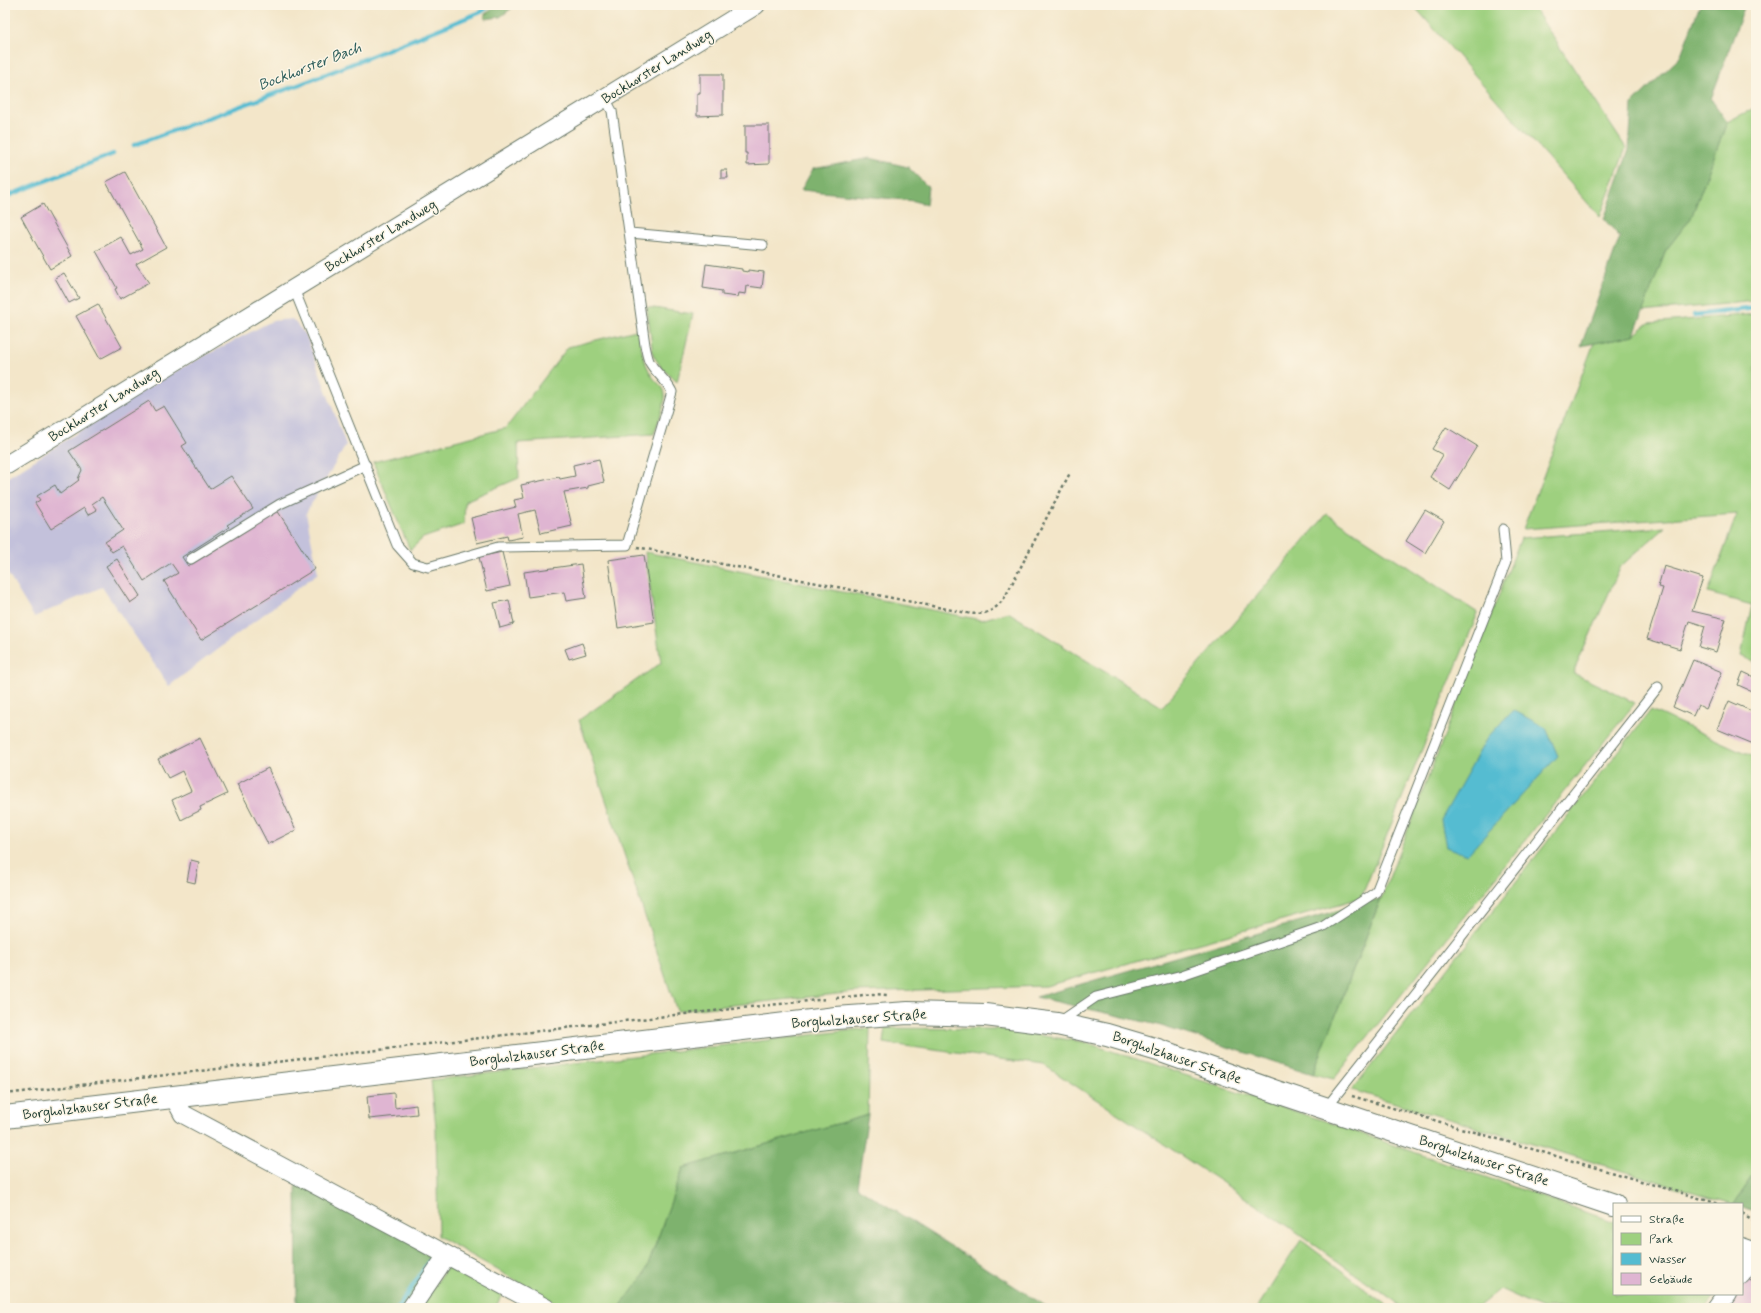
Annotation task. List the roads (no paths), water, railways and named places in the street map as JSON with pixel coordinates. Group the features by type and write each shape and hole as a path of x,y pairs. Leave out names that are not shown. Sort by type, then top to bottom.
{"main road":[{"name":"Borgholzhauser Straße","path":"5,1117 836,1018 908,1013 985,1015 1056,1024 1107,1035 1332,1100 1613,1205"},
{"path":"1743,1249 1756,1254"}],"street":[{"name":"Bockhorster Landweg","path":"5,466 756,5"},
{"name":"Borgholzhauser Straße","path":"174,1097 183,1114 546,1308"},
{"path":"1743,1273 1756,1254"},
{"path":"411,1308 447,1255"},
{"path":"1717,1308 1726,1295"}],"lane":[{"path":"294,289 397,545 413,563 428,567 498,547 627,545 672,392 668,382 654,369 649,360 612,111 605,98"},
{"path":"630,233 763,245"},
{"path":"191,559 280,504 366,465"},
{"path":"1056,1024 1068,1014 1096,998 1182,975 1322,927 1376,892 1506,562 1503,529"},
{"path":"1332,1100 1658,687"}],"water":[{"path":"1513,710 1546,728 1558,756 1467,855 1446,847 1441,820 1487,738"}],"waterway":[{"name":"Bockhorster Bach","path":"134,145 309,81 481,12 491,5"},
{"name":"Bockhorster Bach","path":"5,197 113,154"},
{"path":"1694,315 1756,308"},
{"path":"398,1308 430,1260"}]}
